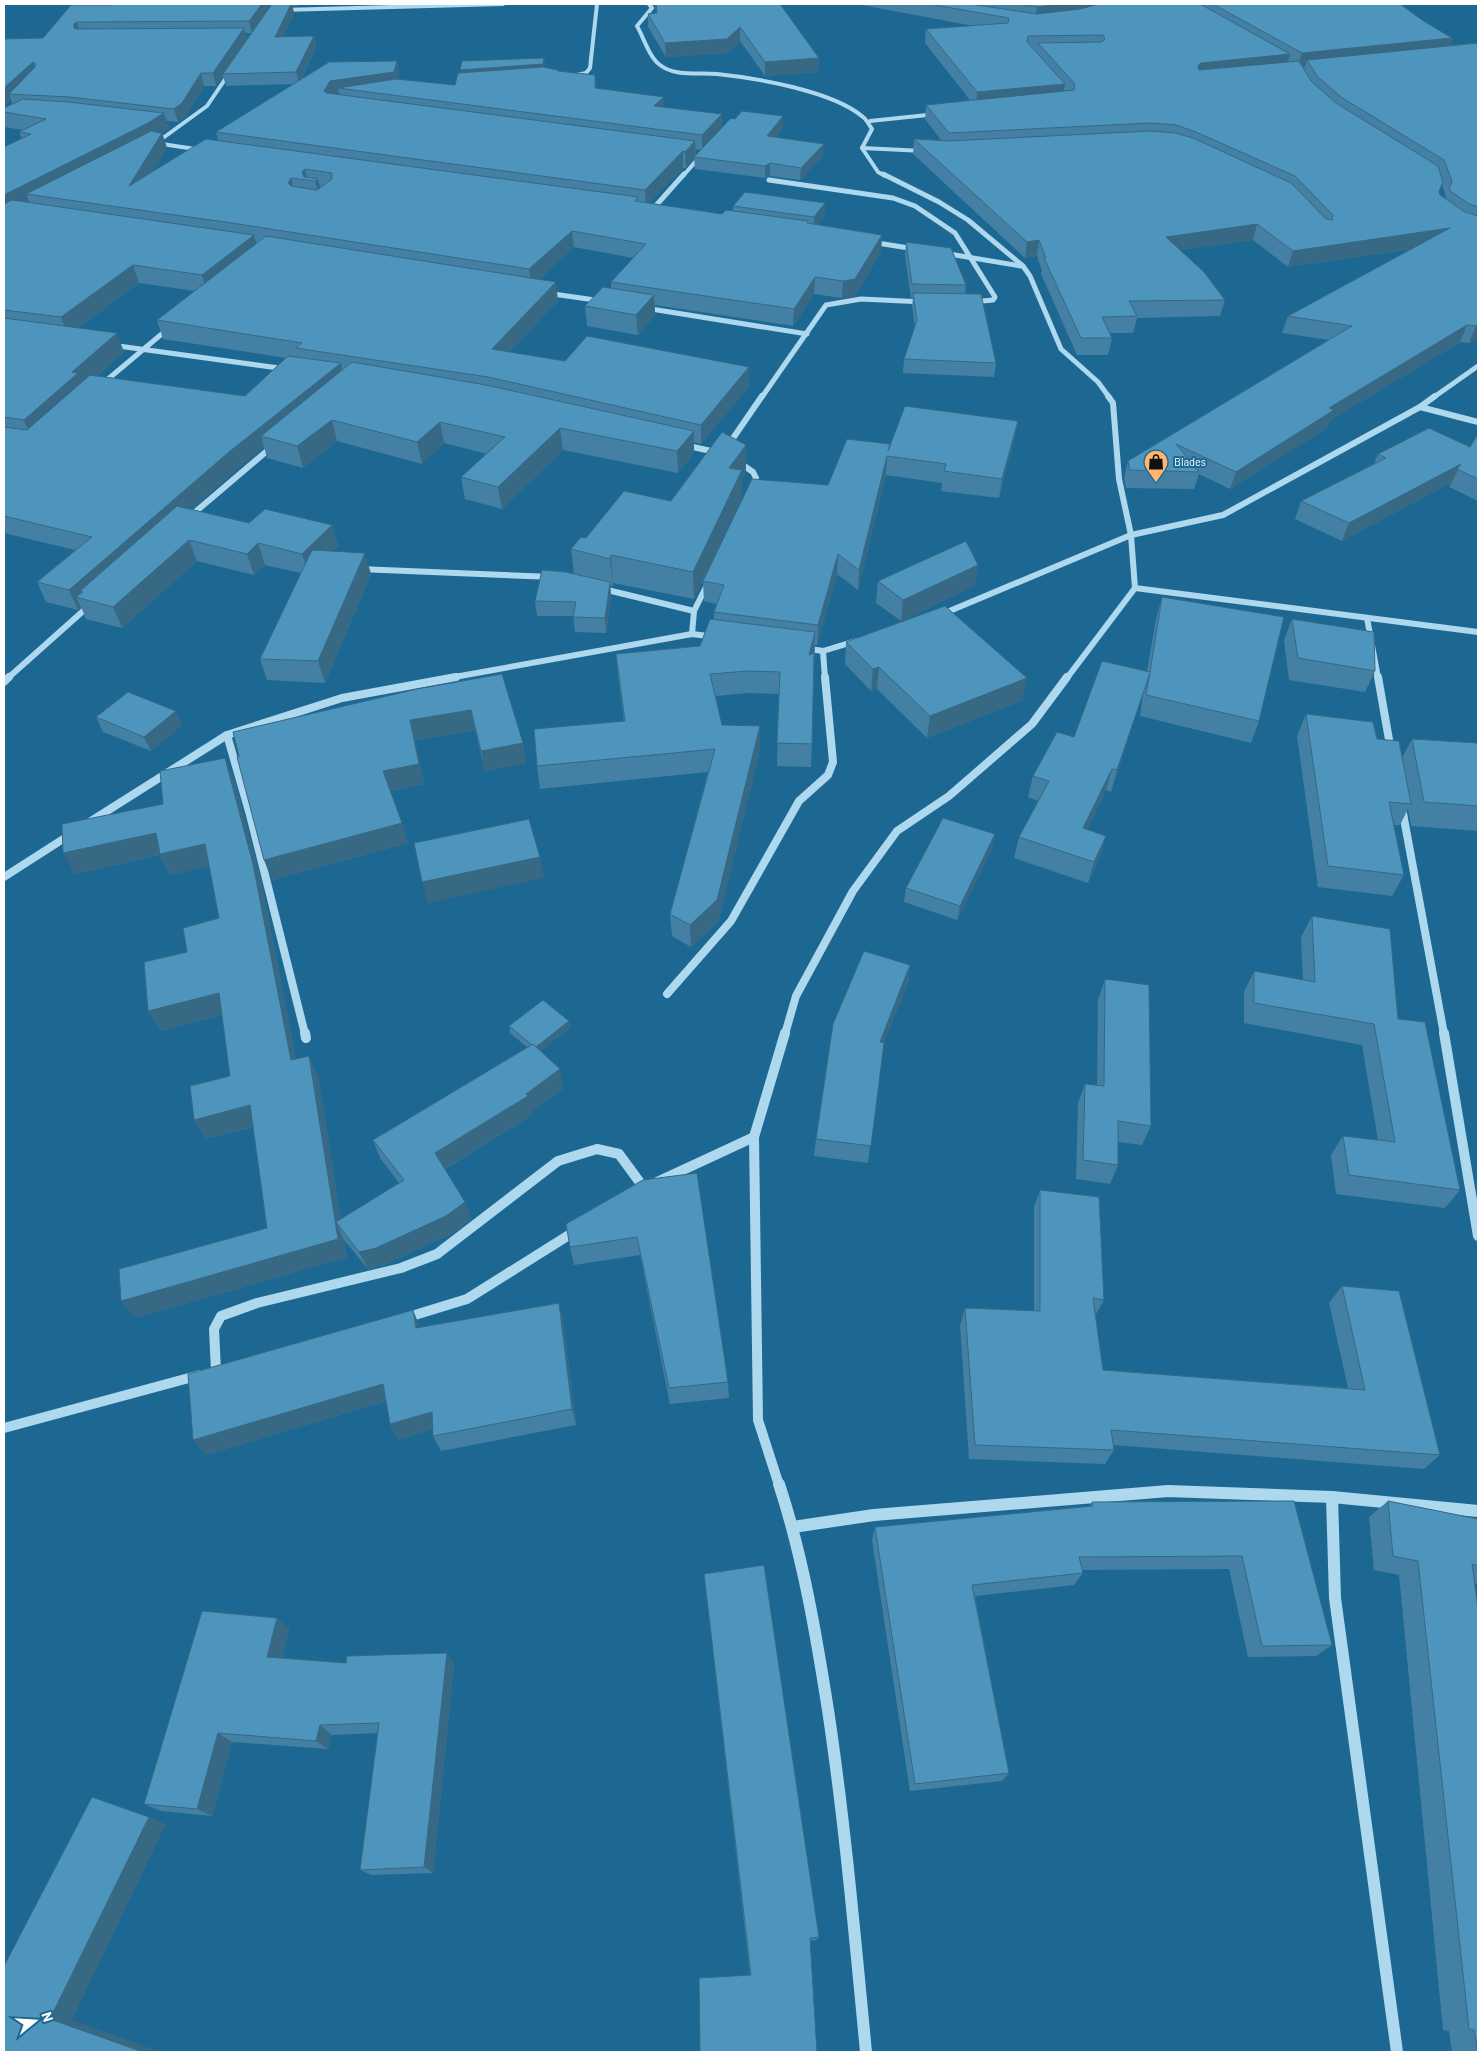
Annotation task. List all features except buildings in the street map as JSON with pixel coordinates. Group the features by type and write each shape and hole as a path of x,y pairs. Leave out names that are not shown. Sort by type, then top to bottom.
{"street":[{"path":"273,10 503,4"},
{"path":"569,77 578,76 590,68 598,4"},
{"path":"659,6 651,6 637,26 661,66 679,71 717,74 769,82 802,90 848,108 870,121 946,113"},
{"path":"147,148 206,106 235,65"},
{"path":"862,148 872,129 870,121"},
{"path":"168,125 177,126"},
{"path":"155,143 204,150"},
{"path":"652,210 708,148"},
{"path":"862,148 929,151"},
{"path":"862,148 878,172 940,202 968,220 1024,266 1061,349 1098,382 1113,403 1119,480 1130,535 1134,588 1032,724 949,796 897,831 853,891 796,996 754,1137 758,1420 793,1527 819,1653 842,1806 866,2052"},
{"path":"693,153 702,154"},
{"path":"769,180 893,198 915,206 932,216 955,233 995,297 993,300 982,302 963,302"},
{"path":"643,209 662,212"},
{"path":"860,240 919,249"},
{"path":"939,252 1024,266"},
{"path":"539,292 607,302"},
{"path":"723,454 826,306 836,302 935,302"},
{"path":"636,307 807,334"},
{"path":"99,387 179,320"},
{"path":"102,344 298,371"},
{"path":"933,618 1130,535 1222,515 1420,407 1478,366"},
{"path":"1420,407 1478,422"},
{"path":"182,523 280,440"},
{"path":"674,443 723,454 745,465 754,472 756,478 748,496"},
{"path":"359,569 552,577 562,579"},
{"path":"692,634 694,611 711,576"},
{"path":"590,586 694,611"},
{"path":"1134,588 1478,632"},
{"path":"4,682 101,596"},
{"path":"1367,618 1394,764"},
{"path":"4,877 227,736 342,698 692,634 720,638"},
{"path":"795,647 823,651 860,640"},
{"path":"667,994 731,921 799,802 828,775 833,762 823,651"},
{"path":"227,736 253,824 306,1038"},
{"path":"1401,803 1418,901 1434,973 1478,1236"},
{"path":"4,1428 221,1369 214,1329 222,1316 257,1303 401,1268 437,1254 558,1161 597,1149 619,1154 640,1190 754,1137"},
{"path":"395,1321 467,1299 585,1225"},
{"path":"793,1527 874,1514 950,1510 1168,1491 1332,1497 1478,1511"},
{"path":"1332,1497 1335,1598 1397,2052"}],"place":[{"name":"Blades","path":"1156,483"}]}
